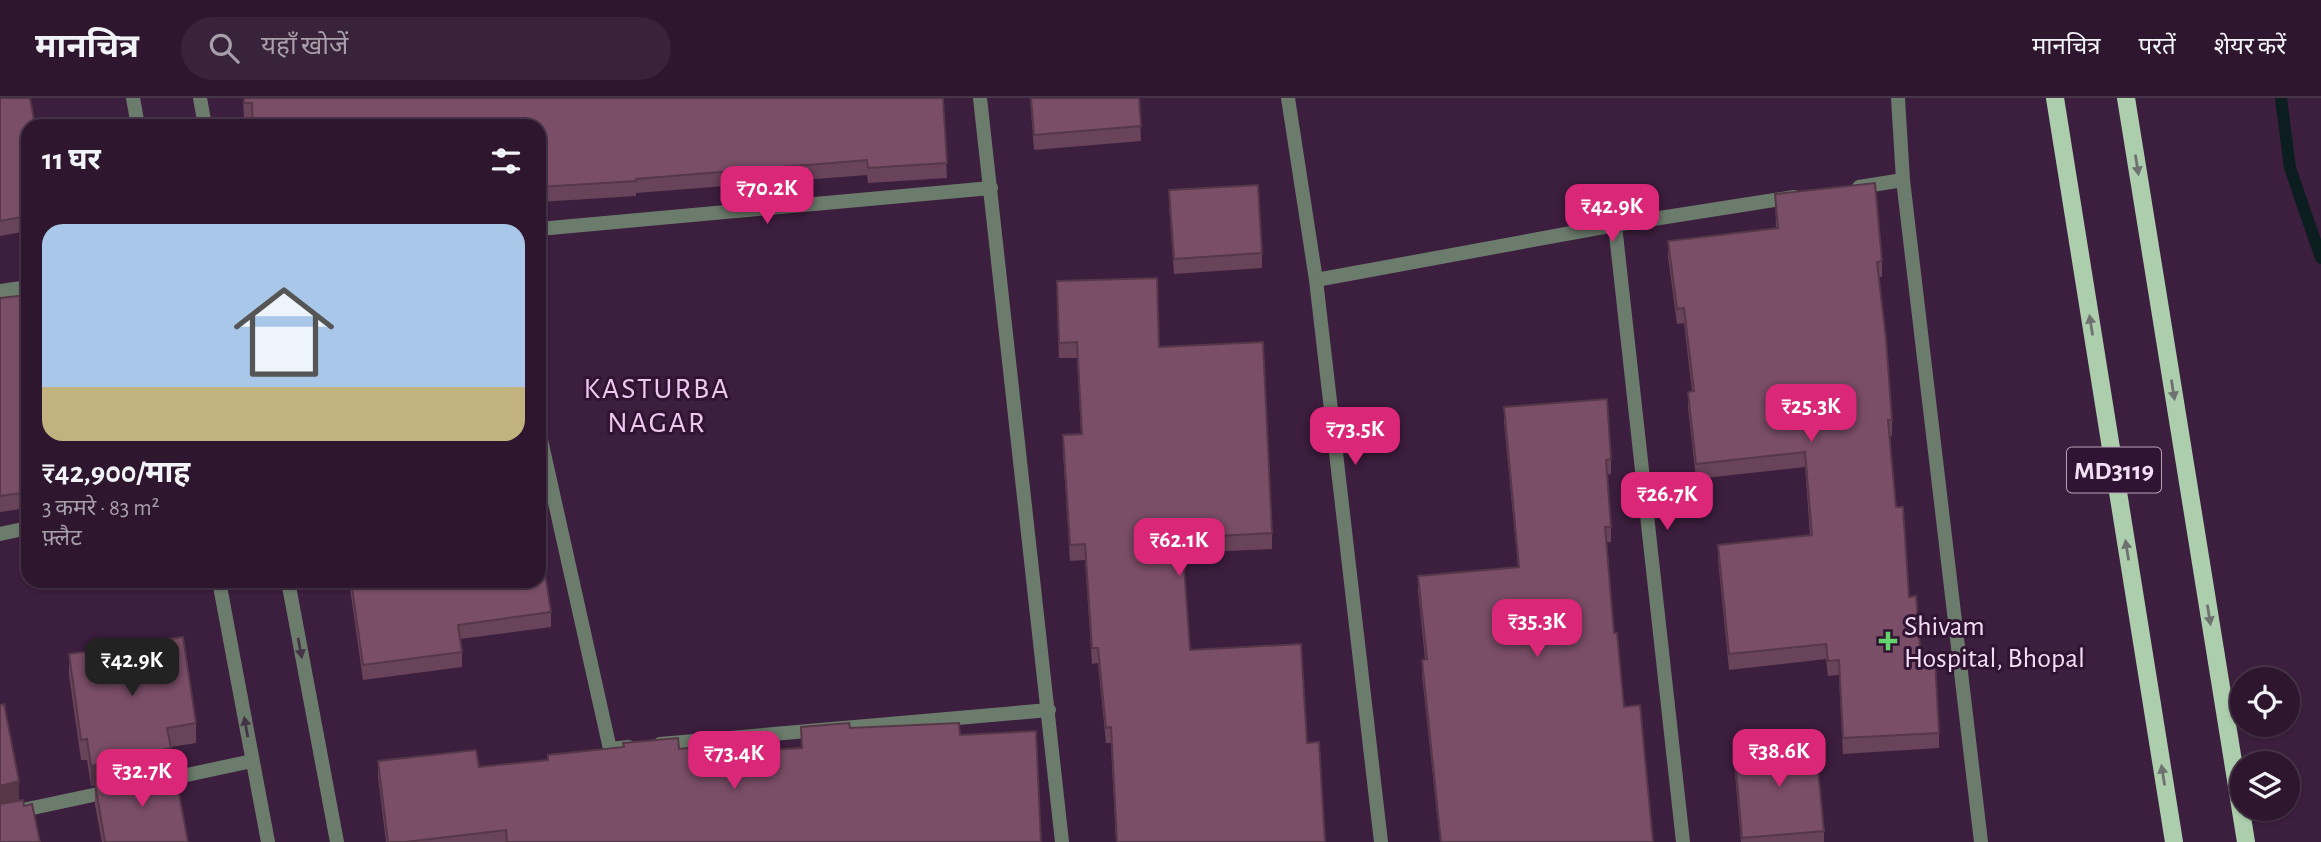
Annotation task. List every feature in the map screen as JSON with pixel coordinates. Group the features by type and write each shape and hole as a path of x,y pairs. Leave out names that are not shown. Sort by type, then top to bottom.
{"main road":[{"name":"MD3119","path":"2055,98 2174,842"},
{"name":"MD3119","path":"2126,98 2246,842"}],"street":[{"path":"133,98 137,119"},
{"path":"200,98 204,119"},
{"path":"980,98 1062,842"},
{"path":"1288,98 1316,280 1381,842"},
{"path":"1898,98 1903,180 1981,842"},
{"path":"1848,189 1903,180"},
{"path":"546,228 991,188"},
{"path":"1316,280 1615,225 1807,195"},
{"path":"1615,225 1683,842"},
{"path":"0,291 21,289"},
{"path":"546,461 610,749 1049,710"},
{"path":"0,534 21,530"},
{"path":"220,588 268,842"},
{"path":"289,588 337,842"},
{"path":"0,815 252,761"}],"building":[{"path":"0,98 30,98 34,119 21,119 21,217 0,221"},
{"path":"244,98 943,98 947,163 868,168 867,160 546,187 546,119 253,119 252,103 244,103"},
{"path":"1031,98 1139,98 1141,126 1034,135"},
{"path":"1875,183 1882,261 1877,262 1886,339 1892,420 1888,420 1896,507 1903,507 1909,597 1916,596 1921,660 1935,659 1939,733 1843,738 1839,660 1828,661 1826,644 1729,654 1718,545 1812,535 1805,452 1696,464 1688,392 1694,391 1684,308 1677,309 1668,241 1778,228 1775,194"},
{"path":"1258,185 1262,253 1174,259 1169,190"},
{"path":"1157,278 1159,347 1263,342 1272,533 1182,538 1190,650 1301,644 1307,743 1319,742 1325,842 1117,842 1111,727 1106,728 1098,648 1092,648 1085,544 1070,545 1063,435 1082,434 1077,342 1059,343 1057,281"},
{"path":"21,296 21,493 0,496 0,298"},
{"path":"1607,399 1611,459 1606,460 1611,527 1605,527 1614,633 1617,633 1624,707 1640,705 1653,842 1441,842 1422,660 1427,659 1418,576 1519,567 1504,407"},
{"path":"546,580 551,612 458,625 462,652 363,665 352,588 546,588"},
{"path":"183,637 196,723 167,728 171,748 91,766 87,739 81,740 69,654"},
{"path":"4,704 19,781 0,786 0,705"},
{"path":"849,723 850,728 959,723 960,735 1036,731 1041,842 507,842 506,830 388,842 378,761 476,750 479,767 548,760 548,755 624,747 623,743 678,738 679,749 730,744 730,752 802,748 801,727"},
{"path":"1815,739 1824,831 1742,838 1734,747"},
{"path":"174,767 188,842 105,842 95,784"},
{"path":"23,800 24,806 32,804 40,842 0,842 0,804"}],"waterway":[{"path":"2281,98 2290,168 2321,258"}],"place":[{"name":"Shivam Hospital, Bhopal","path":"1888,641"}],"district":[{"name":"KASTURBA NAGAR","path":"657,405"}]}
